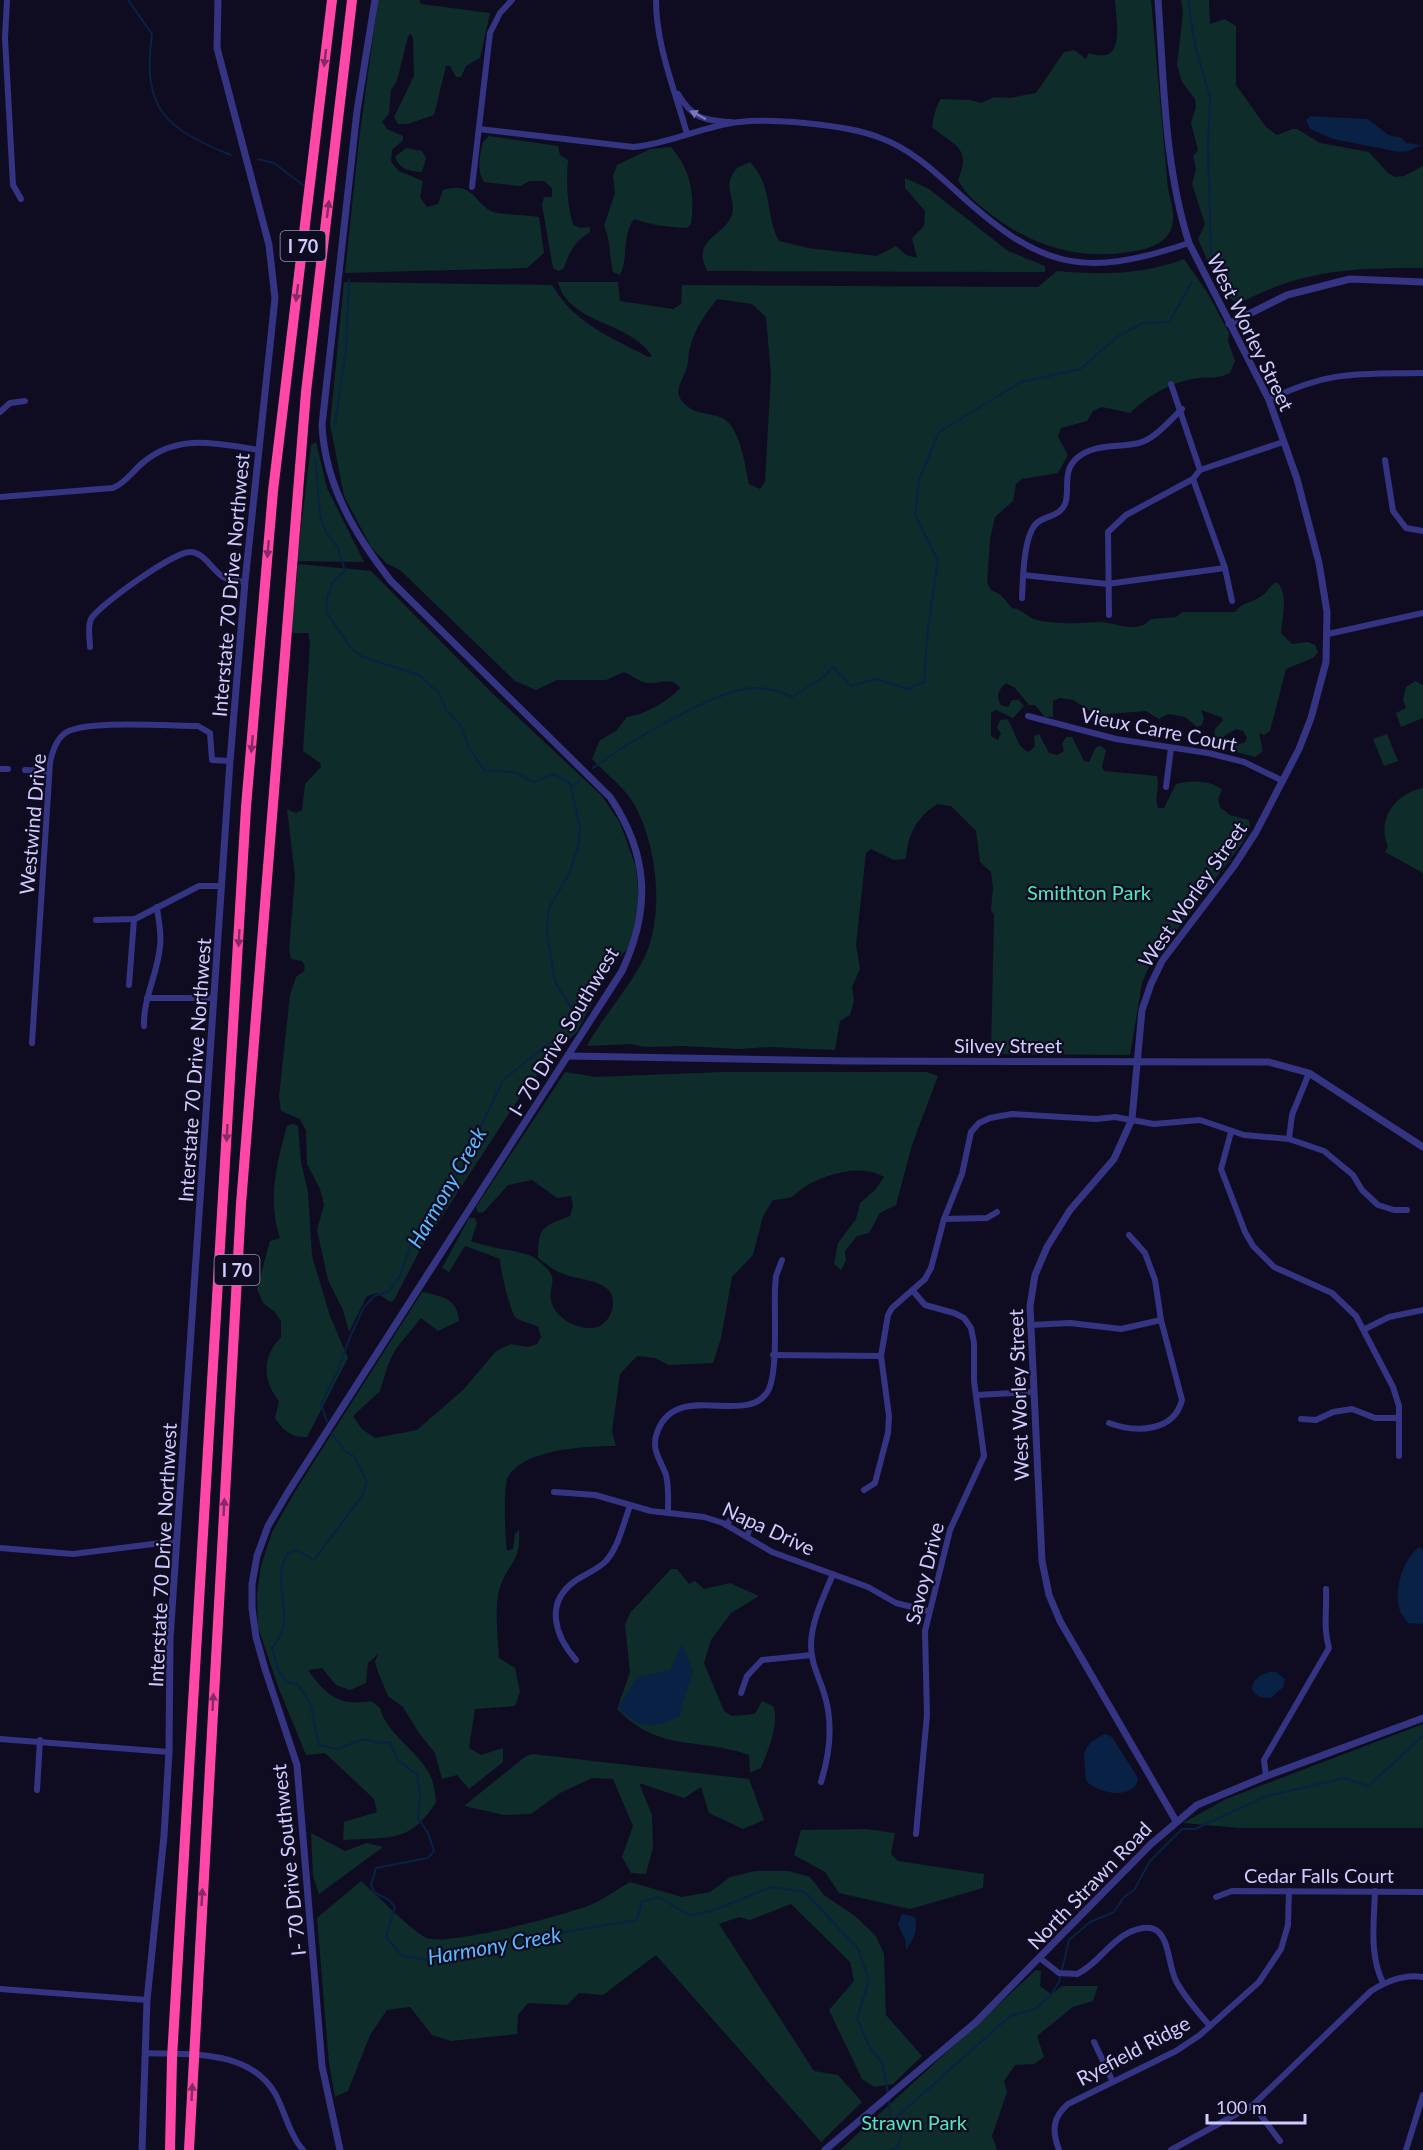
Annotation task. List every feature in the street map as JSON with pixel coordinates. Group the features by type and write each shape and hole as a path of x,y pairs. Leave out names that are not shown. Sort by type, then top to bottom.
{"highway":[{"name":"I 70","path":"170,2150 172,2058 246,807 273,491 332,0"},
{"name":"I 70","path":"189,2150 241,1204 306,392 352,0"}],"street":[{"path":"7,0 5,38 13,185 21,199"},
{"name":"Interstate 70 Drive Northwest","path":"142,2150 147,2000 164,1836 177,1541 230,761 245,582 275,298 269,245 229,101 217,48 218,0"},
{"name":"I- 70 Drive Southwest","path":"340,2150 322,2066 298,1773 292,1744 256,1637 252,1584 257,1556 268,1526 288,1492 622,972 634,945 641,914 642,886 641,866 632,836 610,797 391,582 363,547 347,518 323,446 322,425 344,214 375,0"},
{"path":"472,187 490,33 500,13 512,0"},
{"path":"656,0 656,17 663,56 687,134"},
{"name":"West Worley Street","path":"1158,0 1170,150 1179,207 1189,243 1269,400 1312,530 1327,612 1328,634 1326,662 1311,718 1283,781 1256,832 1234,866 1162,961 1150,984 1142,1010 1132,1119 1114,1159 1070,1210 1047,1247 1035,1275 1030,1325 1042,1561 1049,1595 1076,1651 1176,1821"},
{"path":"673,85 693,114 710,121 769,122 824,127 878,137 927,163 1009,236 1029,248 1070,262 1124,262 1189,243"},
{"path":"479,129 633,147 654,145 687,134 738,122"},
{"path":"1229,324 1287,295 1350,279 1423,282"},
{"path":"1269,400 1315,379 1343,374 1423,373"},
{"path":"1171,384 1182,409 1200,470"},
{"path":"0,412 10,403 25,401"},
{"path":"1022,598 1029,536 1037,523 1057,514 1066,502 1069,471 1077,458 1096,448 1140,443 1160,430 1182,409"},
{"path":"0,497 113,488 123,484 144,462 158,452 185,442 201,441 259,450"},
{"path":"1109,615 1108,532 1126,515 1193,479 1200,470 1283,442"},
{"path":"1385,460 1393,511 1406,528 1423,531"},
{"path":"1193,479 1225,568 1232,601"},
{"path":"90,647 89,627 99,609 143,575 177,555 191,552 200,555 222,576 245,582"},
{"path":"1023,575 1107,584 1225,568"},
{"path":"1328,634 1423,613"},
{"name":"Vieux Carre Court","path":"1028,716 1116,740 1208,753 1244,762 1283,781"},
{"name":"Westwind Drive","path":"32,1043 49,771 51,754 63,734 82,726 198,726 210,733 212,760 230,761"},
{"path":"1166,787 1171,748"},
{"path":"0,769 8,769"},
{"path":"25,770 49,771"},
{"path":"96,920 134,919 199,886 222,886"},
{"path":"144,1026 147,998 161,945 157,907"},
{"path":"129,985 134,919"},
{"path":"147,998 214,998"},
{"name":"Silvey Street","path":"569,1056 847,1061 1269,1062 1309,1072 1423,1147"},
{"path":"1289,1139 1292,1115 1309,1072"},
{"path":"864,1490 874,1483 888,1433 887,1397 881,1356 888,1316 892,1308 913,1291 932,1268 944,1219 959,1181 971,1132 979,1123 990,1118 1012,1114 1132,1119 1154,1124 1200,1120 1232,1132 1257,1138 1289,1139 1324,1151 1344,1166 1378,1205 1394,1210 1407,1210"},
{"path":"1232,1132 1221,1169 1224,1181 1253,1246 1274,1268 1332,1293 1365,1329 1393,1387 1399,1418 1399,1456"},
{"path":"944,1219 987,1218 998,1212"},
{"path":"1109,1423 1121,1427 1156,1426 1166,1423 1179,1409 1180,1388 1161,1320 1150,1264 1145,1253 1129,1235"},
{"path":"668,1512 666,1476 655,1449 660,1427 676,1410 686,1406 748,1405 758,1401 770,1387 775,1282 782,1260"},
{"name":"Savoy Drive","path":"913,1291 925,1305 954,1313 964,1318 971,1328 974,1343 974,1381 984,1456 950,1530 928,1611 924,1648 926,1742 916,1834"},
{"path":"1365,1329 1389,1317 1423,1310"},
{"path":"1030,1325 1070,1323 1120,1329 1161,1320"},
{"path":"773,1355 881,1356"},
{"path":"977,1395 1033,1392"},
{"path":"1300,1419 1316,1420 1333,1412 1352,1409 1375,1418 1399,1418"},
{"name":"Napa Drive","path":"554,1492 595,1495 630,1506 704,1517 726,1525 772,1552 868,1587 896,1603 928,1611"},
{"path":"576,1660 564,1647 557,1631 555,1617 558,1600 566,1588 604,1563 614,1550 630,1506"},
{"path":"726,1525 732,1517 740,1514 746,1516 751,1523 747,1537"},
{"path":"0,1548 74,1554 177,1541"},
{"path":"820,1782 828,1756 830,1722 825,1693 812,1655 813,1628 832,1574"},
{"path":"1266,1776 1264,1760 1329,1648 1324,1624 1327,1607 1326,1589"},
{"path":"741,1693 747,1676 762,1660 812,1655"},
{"name":"North Strawn Road","path":"825,2150 976,2022 1176,1821 1197,1805 1266,1776 1423,1718"},
{"path":"0,1739 40,1740 169,1752"},
{"path":"38,1790 40,1740"},
{"name":"Cedar Falls Court","path":"1216,1897 1232,1891 1423,1892"},
{"name":"Ryefield Ridge","path":"1059,2150 1053,2132 1061,2110 1176,2051 1210,2026 1259,1982 1273,1963 1288,1925 1289,1891"},
{"path":"1375,1891 1373,1951 1377,1970 1383,1983"},
{"path":"1041,1959 1059,1973 1077,1974 1126,1934 1150,1929 1161,1935 1168,1945 1174,1976 1182,1991 1210,2026"},
{"path":"1171,2150 1182,2147 1253,2105 1365,1997 1383,1983 1403,1977 1423,1977"},
{"path":"0,1989 147,2000"},
{"path":"1094,2042 1113,2082"},
{"path":"145,2053 205,2056 232,2060 255,2070 269,2083 303,2150"},
{"path":"1406,2150 1423,2095"},
{"path":"1253,2105 1280,2141"}],"green space":[{"path":"378,0 419,0 421,4 490,13 480,58 466,66 461,77 456,77 450,66 446,66 434,115 408,124 398,124 394,117 414,76 413,38 411,34 408,36 397,81 391,90 389,114 382,122 387,129 403,136 403,140 392,150 391,162 399,171 423,181 420,197 427,207 438,204 443,190 461,188 472,193 491,211 539,217 544,253 527,268 345,273 359,140"},
{"path":"1115,0 1151,0 1168,189 1173,214 1172,224 1164,239 1154,246 1141,250 1110,254 1073,252 1038,242 1022,234 976,202 958,180 962,169 962,154 954,143 932,127 932,124 941,99 971,100 981,103 994,97 1010,98 1036,93 1064,52 1074,50 1086,59 1089,53 1101,56 1109,54 1117,40"},
{"path":"1181,0 1209,0 1210,24 1225,19 1236,26 1236,85 1266,127 1277,135 1297,129 1320,143 1369,152 1388,173 1395,177 1404,176 1423,166 1423,268 1352,270 1330,273 1287,283 1242,302 1235,302 1230,298 1208,262 1198,239 1205,224 1192,184 1196,169 1193,156 1198,150 1191,123 1196,107 1195,99 1182,82 1177,65 1183,13"},
{"path":"489,136 558,146 560,155 568,160 569,209 573,225 581,228 590,227 590,232 576,243 564,268 559,271 553,268 542,205 544,197 552,197 552,188 544,181 530,181 520,186 484,182 479,167 480,157 483,142"},
{"path":"671,147 683,165 690,183 691,224 687,228 673,227 634,219 626,240 623,268 620,275 613,272 608,237 604,226 615,193 613,176 617,165 650,149"},
{"path":"406,148 422,151 426,158 422,172 406,169 397,161 395,157"},
{"path":"750,162 763,181 774,230 779,241 808,248 877,256 896,246 906,255 917,258 912,238 924,226 925,211 905,188 905,178 929,189 1008,251 1045,266 1045,272 707,271 703,261 705,245 727,224 733,212 729,185 731,178 737,168"},
{"name":"Smithton Park","path":"1184,259 1207,292 1229,333 1228,341 1235,361 1230,373 1192,379 1167,387 1151,396 1130,413 1102,407 1093,411 1087,421 1061,428 1058,437 1068,455 1058,473 1022,479 1016,484 1013,501 995,517 990,540 987,582 991,590 1001,595 1012,608 1034,619 1060,623 1103,622 1135,627 1151,619 1176,617 1183,612 1235,612 1241,606 1263,595 1277,582 1281,587 1284,600 1281,633 1292,644 1308,642 1315,645 1318,652 1313,658 1286,669 1270,731 1264,735 1259,733 1263,751 1255,757 1229,750 1230,746 1244,743 1247,738 1243,731 1236,729 1224,736 1224,746 1221,749 1201,746 1198,742 1199,738 1214,739 1215,729 1223,720 1221,717 1201,710 1204,718 1202,725 1197,727 1185,717 1168,714 1159,719 1146,711 1097,715 1073,700 1060,698 1053,701 1053,717 1045,717 1035,705 1029,705 1015,688 1006,683 1000,690 998,699 1001,705 1008,707 1012,700 1019,700 1024,706 1013,718 996,710 991,713 991,736 998,740 1001,733 997,728 1000,720 1007,719 1018,742 1024,750 1029,752 1035,746 1034,736 1039,734 1049,753 1057,755 1064,751 1062,744 1066,737 1072,737 1084,761 1089,762 1096,747 1101,746 1106,750 1102,767 1104,771 1157,776 1158,808 1164,808 1176,784 1200,782 1212,784 1222,790 1218,799 1220,807 1230,815 1249,820 1250,827 1243,842 1149,967 1142,983 1130,1055 991,1054 994,915 991,910 993,888 991,872 980,862 976,831 951,806 937,804 914,827 906,859 894,860 871,849 866,853 856,945 860,969 852,987 854,1001 850,1015 840,1021 835,1050 769,1047 741,1049 684,1046 645,1047 631,1044 587,1046 642,961 653,932 656,913 655,872 646,832 639,814 626,793 592,759 600,740 616,731 627,717 656,707 680,688 669,681 644,682 624,672 606,680 557,680 536,690 515,681 400,570 387,564 371,547 344,496 330,424 344,282 552,285 561,298 583,320 607,336 648,357 652,356 642,344 586,315 574,306 564,296 558,282 618,282 620,301 673,309 681,304 682,285 1038,287 1057,271 1090,273 1137,271","holes":["717,299 752,304 766,317 771,375 765,482 760,489 749,484 740,445 729,423 725,419 697,412 687,406 678,393 695,334"]},
{"path":"316,442 327,488 364,562 297,561 311,445"},
{"path":"298,564 371,571 490,691 602,796 620,823 636,867 639,898 636,930 627,949 599,979 592,1003 577,1032 546,1060 533,1082 523,1092 420,1250 394,1300 390,1302 377,1293 367,1296 349,1332 343,1310 328,1280 317,1230 324,1205 320,1189 307,1164 306,1131 300,1119 281,1111 279,1096 290,995 296,977 304,971 305,966 302,961 291,959 289,949 295,876 287,809 296,813 302,810 305,784 321,767 320,763 303,751 310,643 308,633 294,633 291,630"},
{"path":"1415,681 1423,685 1423,718 1401,727 1396,713 1406,708 1403,700 1406,687"},
{"path":"1387,734 1398,761 1384,766 1373,739"},
{"path":"1423,788 1423,873 1385,852 1388,846 1385,826 1387,817 1397,801 1404,795"},
{"path":"565,1072 596,1077 722,1072 926,1072 938,1076 912,1145 896,1205 880,1213 869,1233 857,1236 845,1251 846,1261 841,1270 834,1264 838,1243 856,1219 860,1203 875,1190 884,1177 875,1173 843,1172 822,1178 791,1197 773,1200 763,1216 753,1255 732,1277 721,1338 713,1363 669,1365 655,1358 637,1356 620,1374 612,1431 616,1446 573,1448 541,1455 527,1460 508,1477 505,1501 507,1551 513,1549 515,1534 519,1530 519,1541 517,1555 498,1594 497,1632 499,1658 515,1668 520,1692 515,1706 475,1709 469,1748 481,1755 503,1748 503,1762 469,1789 457,1775 442,1779 435,1753 403,1707 388,1696 375,1662 378,1654 368,1663 366,1683 350,1690 336,1685 322,1668 308,1670 334,1697 350,1702 371,1701 380,1708 383,1717 395,1734 425,1766 433,1785 436,1802 426,1816 407,1832 385,1838 343,1840 344,1822 377,1812 374,1799 325,1753 306,1755 279,1689 258,1627 257,1594 261,1566 272,1532 296,1490 422,1292 442,1297 452,1303 456,1308 459,1321 438,1331 421,1318 395,1350 380,1391 353,1416 362,1429 375,1438 417,1430 463,1390 496,1351 511,1344 528,1347 537,1344 541,1337 538,1327 516,1318 511,1308 500,1259 465,1246 449,1272 442,1268 469,1218 475,1218 477,1223 471,1241 528,1255 547,1269 552,1279 553,1307 562,1318 576,1325 591,1328 601,1326 609,1318 613,1300 610,1292 597,1283 561,1273 538,1258 541,1234 548,1226 570,1216 573,1206 571,1196 557,1198 532,1180 508,1185 484,1212 478,1213 476,1207"},
{"path":"293,1124 298,1126 301,1162 308,1192 312,1256 330,1316 348,1358 307,1437 296,1436 288,1432 275,1418 279,1401 269,1385 266,1369 270,1352 281,1337 281,1321 275,1312 263,1303 257,1289 270,1241 280,1238 274,1210 275,1181 287,1126"},
{"path":"671,1569 677,1569 689,1584 695,1581 704,1589 730,1583 759,1596 731,1613 711,1640 704,1663 724,1711 732,1716 755,1714 762,1701 773,1706 775,1720 770,1745 761,1768 750,1773 749,1755 714,1746 664,1738 633,1723 617,1709 630,1672 625,1625 630,1613"},
{"path":"1423,1724 1423,1828 1240,1828 1183,1823 1226,1799"},
{"path":"533,1754 749,1779 764,1820 743,1829 709,1813 701,1787 684,1798 639,1783 652,1815 653,1847 646,1874 631,1873 622,1857 633,1826 613,1779 592,1778 560,1793 531,1814 504,1815 464,1806 526,1756"},
{"path":"865,1829 895,1833 891,1854 898,1861 984,1874 983,1888 910,1909 839,1893 825,1872 794,1855 801,1830"},
{"path":"311,1833 345,1851 367,1843 383,1847 319,1894 313,1876"},
{"path":"755,1871 789,1871 810,1877 824,1895 855,1916 876,1936 884,1954 886,2015 922,2056 893,2084 874,2087 862,2079 829,2010 854,1981 850,1962 791,1904 750,1920 739,1917 719,1924 814,2071 838,2075 862,2102 821,2142 656,1955 603,1995 579,1993 567,2005 528,2003 518,2015 517,2034 451,2041 432,2035 410,2007 387,2010 370,2035 348,2091 335,2097 329,2063 317,1918 361,1881 416,1931 430,1939 444,1939 488,1933 581,1908 595,1903 630,1882 682,1897 710,1892 730,1877"},
{"name":"Strawn Park","path":"1036,1970 1041,1971 1040,1986 1051,1994 1062,1986 1098,1986 1093,2001 1073,2007 1037,2036 1044,2057 1034,2064 1015,2065 1004,2081 1007,2092 992,2136 997,2150 840,2150"}],"water":[{"path":"1311,116 1368,119 1388,135 1402,138 1406,143 1421,145 1409,151 1399,152 1333,139 1310,129 1306,120"},
{"path":"1419,1547 1423,1550 1423,1624 1408,1623 1398,1603 1399,1585 1404,1567"},
{"path":"682,1644 693,1671 679,1717 660,1724 646,1725 626,1715 618,1707 637,1677 670,1670"},
{"path":"1276,1672 1285,1679 1283,1687 1271,1698 1259,1697 1252,1690 1253,1683 1260,1676"},
{"path":"1105,1734 1112,1737 1138,1778 1136,1785 1130,1790 1106,1792 1086,1780 1084,1757 1087,1747"},
{"path":"902,1914 915,1917 916,1922 915,1934 906,1950 906,1942 898,1924"}],"waterway":[{"name":"Harmony Creek","path":"128,0 152,34 151,81 155,98 163,112 174,125 189,135 231,155"},
{"path":"1188,0 1195,45 1210,97 1208,146 1211,254"},
{"name":"Harmony Creek","path":"258,159 274,163 303,185"},
{"name":"Harmony Creek","path":"335,424 346,348 349,279"},
{"path":"593,768 671,720 717,698 753,688 792,697 825,676 833,666 851,686 876,679 908,689 924,682 928,627 938,561 915,515 919,480 939,432 1021,382 1080,369 1118,336 1143,323 1169,322 1192,282"},
{"name":"Harmony Creek","path":"315,457 320,516 326,532 338,548 345,571 333,582 327,598 326,612 351,648 363,657 419,675 439,693 446,710 461,726 469,748 484,770 514,772 534,782 553,774 570,783 580,828 579,843 570,872 549,908 547,932 555,981 573,1011 560,1035 503,1080 461,1169 416,1231 400,1276 388,1292 374,1296 364,1307 337,1373 321,1404 327,1422"},
{"path":"572,787 580,780"},
{"name":"Harmony Creek","path":"332,1434 345,1451 355,1457 367,1482 362,1496 314,1560 296,1550 287,1554 282,1566 281,1578 284,1624 272,1648 279,1672 287,1682 298,1685 310,1702 319,1745 338,1749 363,1739 377,1743 390,1742 398,1760 417,1775 420,1795 418,1818 428,1833 434,1851 428,1858 376,1868 371,1885 374,1892 389,1900 395,1907 386,1937 402,1956 428,1960 523,1939 637,1920 642,1902 659,1897 689,1915 712,1911 771,1887 805,1892 858,1949 869,1980 857,2019 868,2044 883,2065 888,2094"},
{"path":"891,2122 1010,2016 1035,2009 1050,1996 1059,1982 1069,1940 1090,1922 1114,1912 1123,1898 1134,1890 1150,1861 1182,1829 1195,1829 1264,1797 1344,1778 1368,1786 1423,1736"},
{"name":"Harmony Creek","path":"889,2099 891,2122 903,2129 898,2147 891,2150"}]}
